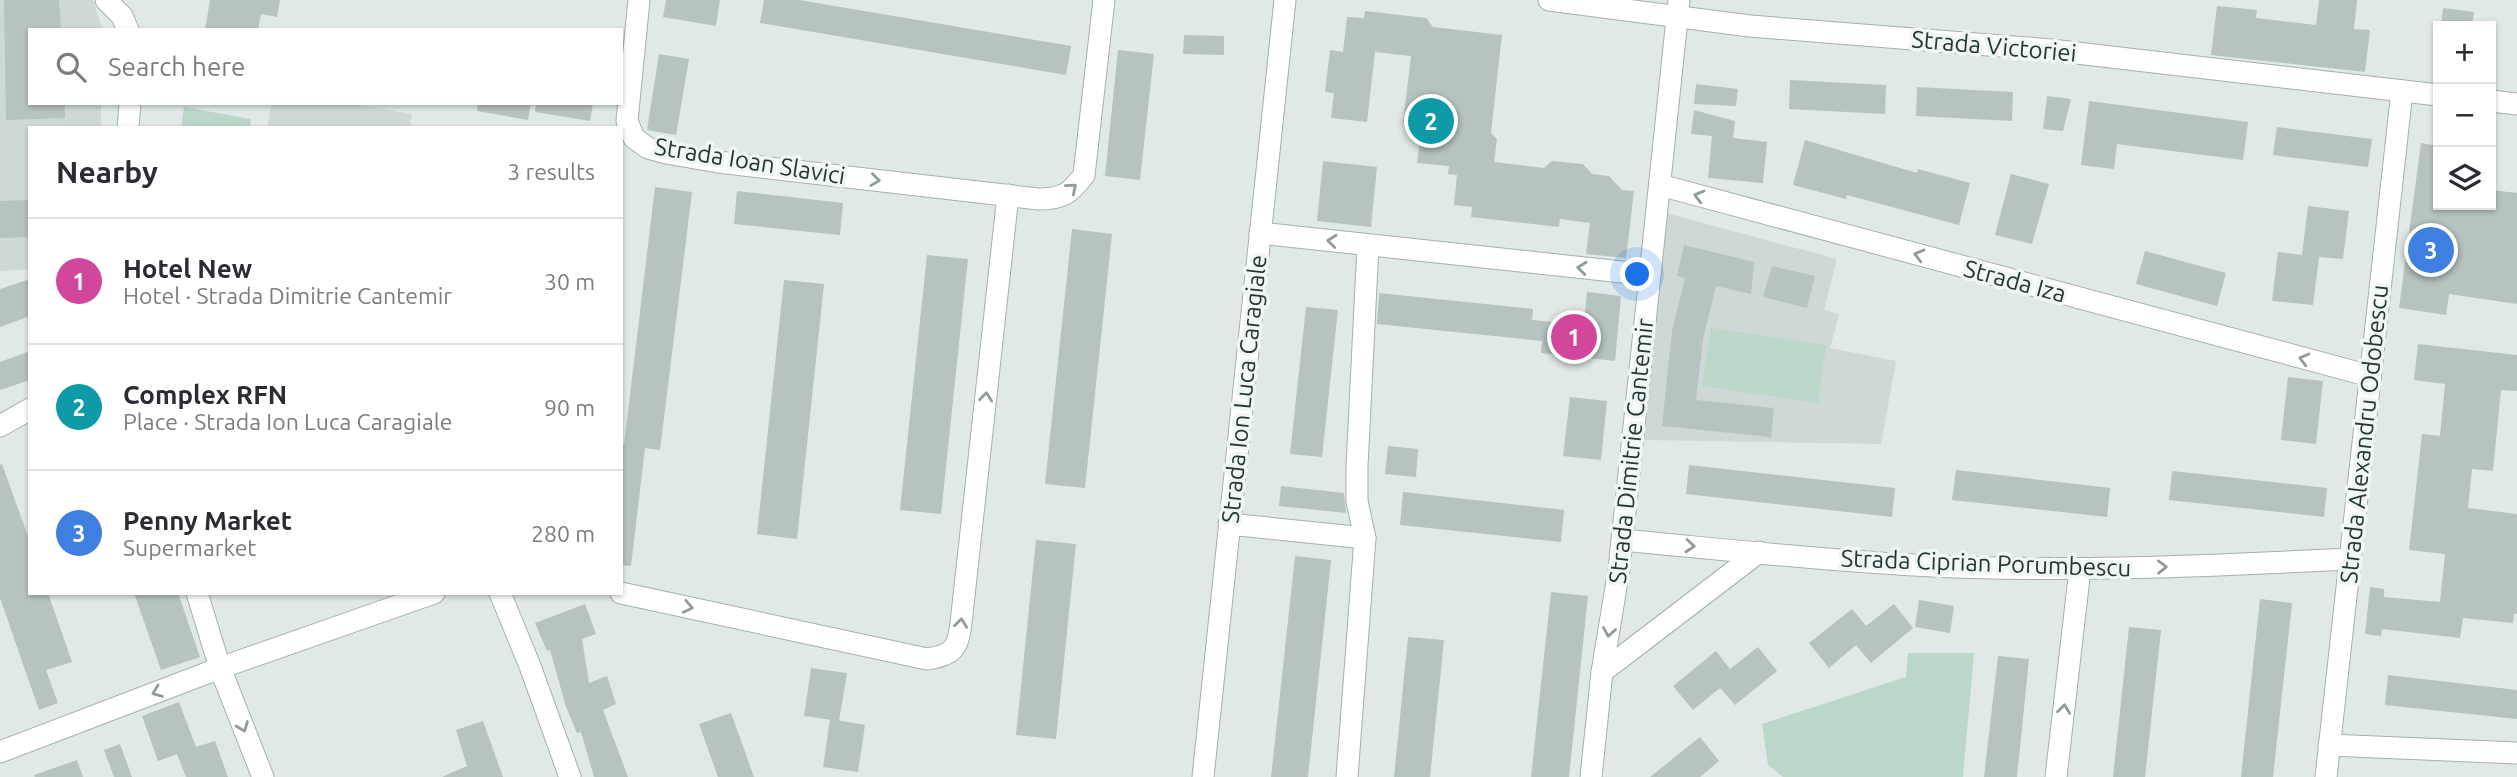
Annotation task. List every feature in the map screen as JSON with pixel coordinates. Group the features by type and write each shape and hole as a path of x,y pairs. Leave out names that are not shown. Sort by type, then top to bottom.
{"street":[{"path":"106,0 122,16 127,28"},
{"name":"Strada Ioan Slavici","path":"639,0 627,121 635,138 648,148 718,162 1038,199 1055,199 1073,190 1084,175 1104,0"},
{"name":"Strada Ion Luca Caragiale","path":"1202,777 1284,0"},
{"name":"Strada Victoriei","path":"1549,0 1678,8 1750,26 2051,50 2433,94"},
{"name":"Strada Dimitrie Cantemir","path":"1591,777 1602,672 1622,540 1678,8"},
{"name":"Strada Alexandru Odobescu","path":"2326,777 2402,91"},
{"path":"2496,102 2517,104"},
{"path":"128,126 130,105"},
{"name":"Strada Iza","path":"1660,185 2370,376"},
{"path":"623,593 927,659 943,656 952,650 959,641 1008,195"},
{"path":"1260,233 1650,275"},
{"path":"1346,777 1365,538 1357,501 1357,466 1368,245"},
{"path":"0,426 28,411"},
{"path":"1229,524 1365,538"},
{"name":"Strada Ciprian Porumbescu","path":"1622,540 1913,565 2080,569 2350,559"},
{"path":"1602,672 1759,552"},
{"path":"2056,777 2080,569"},
{"path":"198,595 220,668 263,777"},
{"path":"0,752 220,668 428,595"},
{"path":"501,595 570,777"},
{"path":"2329,745 2517,753"}],"shaded area":[{"path":"0,0 93,0 101,28 28,28 28,105 101,105 101,126 28,126 28,269 0,271"},
{"path":"272,105 357,105 412,114 409,126 267,126"},
{"path":"1666,213 1837,259 1824,310 1839,314 1830,348 1896,361 1881,444 1643,440"}],"green space":[{"path":"184,107 251,119 250,126 181,126"},
{"path":"1711,328 1826,345 1818,403 1702,386"},
{"path":"1908,653 1974,653 1963,777 1783,777 1768,765 1762,724 1906,677"}],"building":[{"path":"4,0 59,0 61,28 28,28 28,105 65,105 65,118 6,120"},
{"path":"210,0 280,0 277,17 261,14 258,28 205,28"},
{"path":"666,0 720,0 716,26 663,17"},
{"path":"764,0 799,0 1071,46 1066,75 760,23"},
{"path":"2319,0 2357,0 2354,29 2370,30 2365,72 2211,55 2217,6 2257,10 2256,18 2316,25"},
{"path":"2443,8 2474,12 2473,21 2442,21"},
{"path":"1365,11 1426,18 1433,27 1502,35 1491,133 1497,139 1494,162 1544,168 1552,161 1583,164 1592,174 1609,176 1622,190 1634,191 1626,258 1586,254 1590,223 1560,219 1559,227 1471,217 1472,207 1454,205 1457,175 1448,174 1449,166 1417,163 1422,125 1403,123 1411,56 1375,52 1367,122 1331,118 1334,93 1325,92 1330,50 1343,52 1347,17 1364,18"},
{"path":"1184,35 1224,36 1224,55 1183,54"},
{"path":"1118,50 1154,54 1140,180 1105,176"},
{"path":"659,54 689,59 676,135 647,130"},
{"path":"1790,80 1886,85 1885,114 1789,109"},
{"path":"1696,84 1738,89 1736,106 1694,104"},
{"path":"1917,87 2013,92 2012,121 1916,116"},
{"path":"2047,96 2071,99 2063,131 2043,129"},
{"path":"2089,101 2248,122 2243,160 2117,144 2114,169 2081,165"},
{"path":"478,105 531,105 528,120 477,111"},
{"path":"536,105 593,105 590,121 535,112"},
{"path":"1694,110 1735,121 1733,138 1767,142 1763,183 1708,178 1712,136 1691,134"},
{"path":"2277,127 2372,139 2368,167 2273,155"},
{"path":"1805,140 1917,173 1918,169 1970,183 1959,225 1847,195 1846,199 1793,185"},
{"path":"2421,143 2433,145 2433,210 2496,210 2496,191 2517,193 2517,304 2449,294 2446,315 2399,308"},
{"path":"1323,161 1377,167 1371,227 1317,221"},
{"path":"2011,174 2049,184 2032,244 1995,235"},
{"path":"655,187 692,192 660,450 645,448 631,566 623,565 624,445"},
{"path":"737,191 843,203 840,235 734,224"},
{"path":"28,200 28,237 0,238 0,201"},
{"path":"2308,206 2349,211 2343,259 2319,257 2313,305 2272,301 2278,252 2302,255"},
{"path":"1072,229 1112,234 1085,488 1045,484"},
{"path":"1684,245 1754,262 1751,294 1716,286 1703,339 1696,400 1774,408 1771,437 1662,426 1672,331 1685,278 1677,276"},
{"path":"2145,251 2226,273 2217,306 2136,284"},
{"path":"927,255 968,259 941,514 900,510"},
{"path":"1772,266 1815,276 1807,308 1763,297"},
{"path":"28,280 28,317 0,327 0,289"},
{"path":"784,280 824,284 797,539 757,534"},
{"path":"1587,292 1621,296 1615,361 1541,353 1542,341 1377,324 1379,293 1533,309 1532,320 1584,325"},
{"path":"1306,307 1338,310 1322,457 1290,454"},
{"path":"2418,344 2517,355 2517,391 2501,390 2493,471 2472,469 2468,508 2517,514 2517,614 2514,614 2513,623 2463,618 2460,638 2382,629 2381,636 2365,634 2370,587 2384,589 2384,597 2440,602 2445,554 2409,550 2422,434 2440,436 2445,384 2414,380"},
{"path":"28,352 28,381 0,390 0,362"},
{"path":"2288,377 2323,381 2316,444 2281,440"},
{"path":"1570,397 1607,401 1601,460 1563,456"},
{"path":"1388,446 1418,449 1416,477 1385,474"},
{"path":"2,464 28,536 28,595 49,595 72,662 46,670 58,703 39,710 0,598"},
{"path":"1689,465 1895,488 1892,517 1686,494"},
{"path":"1956,470 2110,488 2107,517 1952,500"},
{"path":"2172,471 2327,488 2324,517 2169,500"},
{"path":"1281,486 1344,493 1346,513 1279,506"},
{"path":"1403,492 1564,510 1561,542 1400,525"},
{"path":"1036,540 1076,544 1056,739 1016,735"},
{"path":"1295,556 1331,560 1308,777 1271,777"},
{"path":"1551,592 1588,596 1569,777 1531,777"},
{"path":"135,595 179,595 200,657 161,670"},
{"path":"2260,599 2292,603 2273,777 2241,777"},
{"path":"1919,600 1954,606 1950,633 1915,627"},
{"path":"585,604 596,634 582,639 589,683 607,676 616,704 603,710 628,777 594,777 581,732 577,733 566,707 550,650 547,651 535,623"},
{"path":"1894,604 1913,628 1871,663 1856,645 1829,668 1809,643 1852,609 1866,626"},
{"path":"2129,627 2161,630 2145,777 2113,777"},
{"path":"1408,637 1444,640 1430,777 1394,777"},
{"path":"1758,647 1777,671 1735,705 1720,688 1693,710 1673,686 1716,651 1730,669"},
{"path":"1998,656 2029,659 2017,777 1984,777"},
{"path":"811,668 847,673 839,721 804,716"},
{"path":"2388,675 2517,690 2517,719 2385,705"},
{"path":"179,702 196,747 215,741 228,777 186,777 177,754 158,761 142,716"},
{"path":"731,713 754,777 718,777 699,724"},
{"path":"830,719 865,725 858,772 823,767"},
{"path":"483,721 503,777 442,777 467,766 456,730"},
{"path":"1700,737 1719,761 1700,777 1650,777"},
{"path":"120,744 132,777 114,777 104,750"},
{"path":"77,760 83,777 34,775"}],"place":[{"name":"Complex RFN","path":"1431,121"},
{"name":"Penny Market","path":"2431,250"},
{"name":"Hotel New","path":"1574,337"}]}
